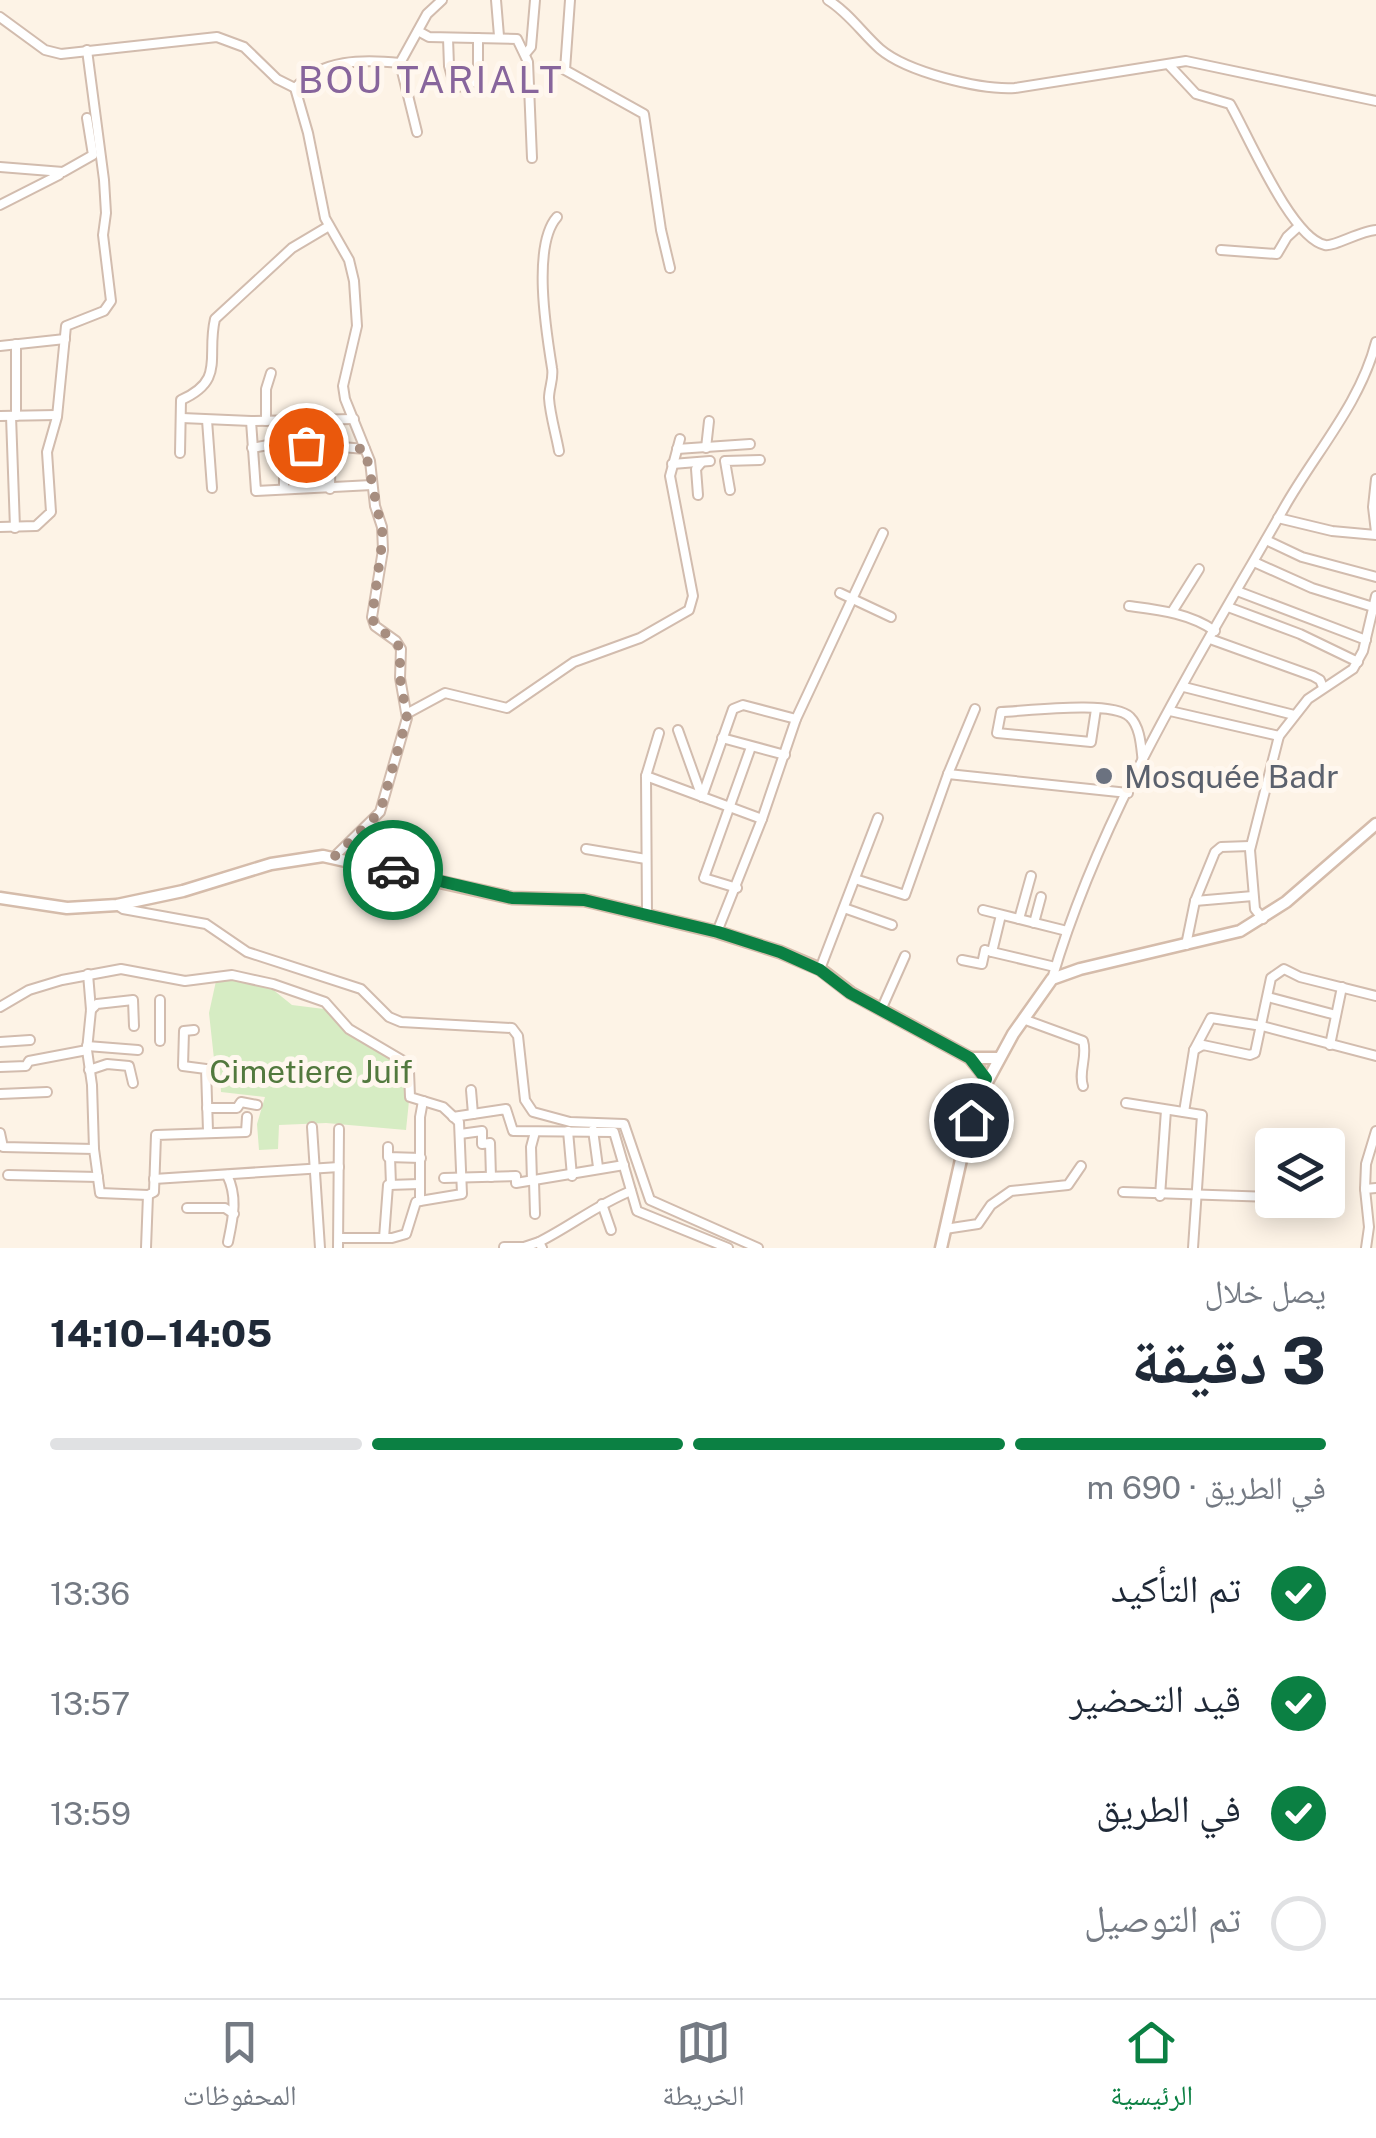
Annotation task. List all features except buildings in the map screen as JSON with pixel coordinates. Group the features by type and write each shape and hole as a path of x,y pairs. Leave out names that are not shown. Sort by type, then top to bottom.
{"main road":[{"path":"940,1248 971,1120 986,1079 1054,973 1224,937 1263,920 1376,824"},
{"path":"0,898 67,908 117,905 183,891 271,864 335,856 512,898 578,899 718,932 780,952 820,970 881,1010 970,1058 986,1079"},
{"path":"970,1058 998,1058"}],"street":[{"path":"417,132 400,63 426,14 442,0"},
{"path":"496,0 499,36"},
{"path":"526,53 532,47 535,0"},
{"path":"570,0 566,70 644,114 670,268"},
{"path":"828,0 880,50 898,61 988,88 1016,88 1190,61 1376,101"},
{"path":"0,17 44,50 70,54 198,37 222,38 244,48 277,79 294,88 329,226 349,260 354,281 357,326 343,386 365,449 383,536 372,617 375,626 396,641 400,649 401,686 408,713 380,812 335,856"},
{"path":"418,31 429,37 514,37 526,53 532,158"},
{"path":"448,38 455,88 478,82 478,38"},
{"path":"0,527 36,526 51,512 46,452 57,415 66,326 104,311 110,301 103,235 104,180 87,50"},
{"path":"294,88 313,74 344,62 400,63"},
{"path":"1168,66 1196,94 1231,106 1286,210 1318,243 1328,246 1356,233 1376,230"},
{"path":"0,205 92,155 87,118"},
{"path":"0,168 64,172"},
{"path":"557,217 548,226 542,285 545,338 553,372 548,395 560,451"},
{"path":"180,453 182,400 202,391 210,378 214,322 220,311 292,248 329,226"},
{"path":"1221,250 1276,254 1299,226"},
{"path":"0,346 65,339"},
{"path":"962,960 982,964 984,950 1054,973 1084,884 1128,792 1278,518 1355,395 1376,342"},
{"path":"15,528 16,344"},
{"path":"266,421 266,388 272,373"},
{"path":"0,416 57,415"},
{"path":"182,418 251,422 354,419"},
{"path":"207,420 212,488"},
{"path":"330,489 331,421"},
{"path":"706,448 709,421"},
{"path":"251,422 256,491 372,485"},
{"path":"252,448 284,442 365,449"},
{"path":"284,442 284,489"},
{"path":"408,713 445,693 507,708 574,662 640,638 689,610 694,596 672,492 672,464 679,444 706,448 750,444"},
{"path":"698,495 696,468 725,461 760,460"},
{"path":"307,462 329,466"},
{"path":"672,464 713,465"},
{"path":"713,465 730,490"},
{"path":"1278,518 1321,530 1376,534 1372,507 1376,479"},
{"path":"718,932 796,719 884,534"},
{"path":"1266,540 1302,557 1376,577"},
{"path":"1254,562 1312,588 1373,607"},
{"path":"1172,612 1199,569"},
{"path":"1237,591 1366,640"},
{"path":"840,594 891,616"},
{"path":"1263,920 1255,908 1250,846 1279,736 1322,688 1342,679 1358,662 1376,596"},
{"path":"1129,606 1201,621 1212,635 1313,676 1320,680 1322,688"},
{"path":"1228,607 1300,634 1358,662"},
{"path":"1184,687 1294,715"},
{"path":"702,797 737,706 796,719"},
{"path":"1096,709 1092,742 997,733 1001,712 1109,708 1127,714 1132,720 1138,730 1143,763"},
{"path":"855,880 905,896 975,710"},
{"path":"1170,711 1279,736"},
{"path":"678,730 702,797"},
{"path":"646,915 646,776 659,732"},
{"path":"722,738 784,755"},
{"path":"736,888 704,878 752,746"},
{"path":"948,774 1128,792"},
{"path":"646,776 762,819"},
{"path":"820,970 878,818"},
{"path":"1186,945 1195,902 1217,848 1250,846"},
{"path":"586,850 646,860"},
{"path":"1018,919 1031,876"},
{"path":"1195,902 1253,896"},
{"path":"1034,923 1041,897"},
{"path":"117,905 206,924 247,952 361,989 384,1012 401,1022 512,1028 518,1036 525,1100 533,1112 570,1122 624,1124 650,1200 758,1248"},
{"path":"844,908 892,924"},
{"path":"984,910 1067,932"},
{"path":"992,952 1000,915"},
{"path":"881,1010 906,956"},
{"path":"0,1007 29,990 88,974 134,970 184,980 232,975 307,995 329,1006 354,1033 404,1062 409,1071 410,1097 443,1107 459,1122 460,1195 416,1202 406,1234 390,1241 338,1243 339,1129"},
{"path":"1194,1050 1203,1045 1250,1055 1256,1049 1271,978 1284,970 1376,996"},
{"path":"88,974 91,1010 87,1048 100,1193 154,1192 156,1135 245,1132"},
{"path":"1330,1045 1342,987"},
{"path":"1268,997 1336,1015"},
{"path":"91,1010 98,1004 133,1000 134,1026"},
{"path":"160,1000 160,1036 189,1030 183,1067 206,1068 208,1131"},
{"path":"1184,1112 1194,1050 1211,1018 1262,1026 1376,1056"},
{"path":"1023,1019 1083,1040 1083,1086"},
{"path":"0,1042 30,1040"},
{"path":"0,1067 26,1066 29,1060 87,1048 138,1050"},
{"path":"183,1051 198,1051"},
{"path":"89,1070 106,1064 129,1066 132,1083"},
{"path":"471,1090 473,1114"},
{"path":"0,1094 47,1092"},
{"path":"420,1201 423,1101"},
{"path":"207,1108 237,1108 240,1102 257,1105"},
{"path":"1126,1103 1202,1115 1194,1248"},
{"path":"453,1116 506,1109 514,1131 615,1133 635,1208 644,1216 727,1248"},
{"path":"1160,1196 1166,1110"},
{"path":"245,1145 246,1117"},
{"path":"312,1128 320,1248"},
{"path":"594,1130 598,1167"},
{"path":"460,1134 482,1131 482,1144 490,1143 491,1177"},
{"path":"568,1131 572,1176"},
{"path":"535,1132 531,1147 535,1214"},
{"path":"1366,1248 1369,1227 1365,1189 1376,1132"},
{"path":"0,1133 3,1147 94,1148"},
{"path":"388,1147 391,1185"},
{"path":"390,1157 421,1158"},
{"path":"444,1178 516,1176 516,1183 624,1165"},
{"path":"945,1229 978,1224 991,1205 1011,1191 1068,1185 1081,1166"},
{"path":"154,1179 338,1167"},
{"path":"8,1175 98,1176"},
{"path":"227,1175 234,1214 228,1242"},
{"path":"390,1241 384,1206 388,1184 420,1184"},
{"path":"1365,1189 1376,1188"},
{"path":"504,1248 540,1245 602,1204 631,1191"},
{"path":"1122,1192 1255,1197"},
{"path":"146,1248 148,1195"},
{"path":"602,1204 611,1230"},
{"path":"188,1208 225,1208 234,1214"}],"green space":[{"name":"Cimetiere Juif","path":"221,977 266,984 292,1005 324,1009 346,1030 406,1067 406,1130 326,1123 279,1125 278,1149 259,1150 257,1124 265,1097 221,1092 220,1068 215,1068 209,1013 216,981"}],"way so far":[{"path":"306,445 365,449 370,461 374,506 383,536 372,617 375,626 396,641 400,649 401,686 408,713 378,816 335,856 393,870"}],"place":[{"name":"Mosquée Badr","path":"1104,776"}],"district":[{"name":"BOU TARIALT","path":"431,79"}],"route":[{"path":"393,870 512,898 584,900 718,932 780,952 820,970 850,993 970,1058 986,1079 971,1120"}]}
